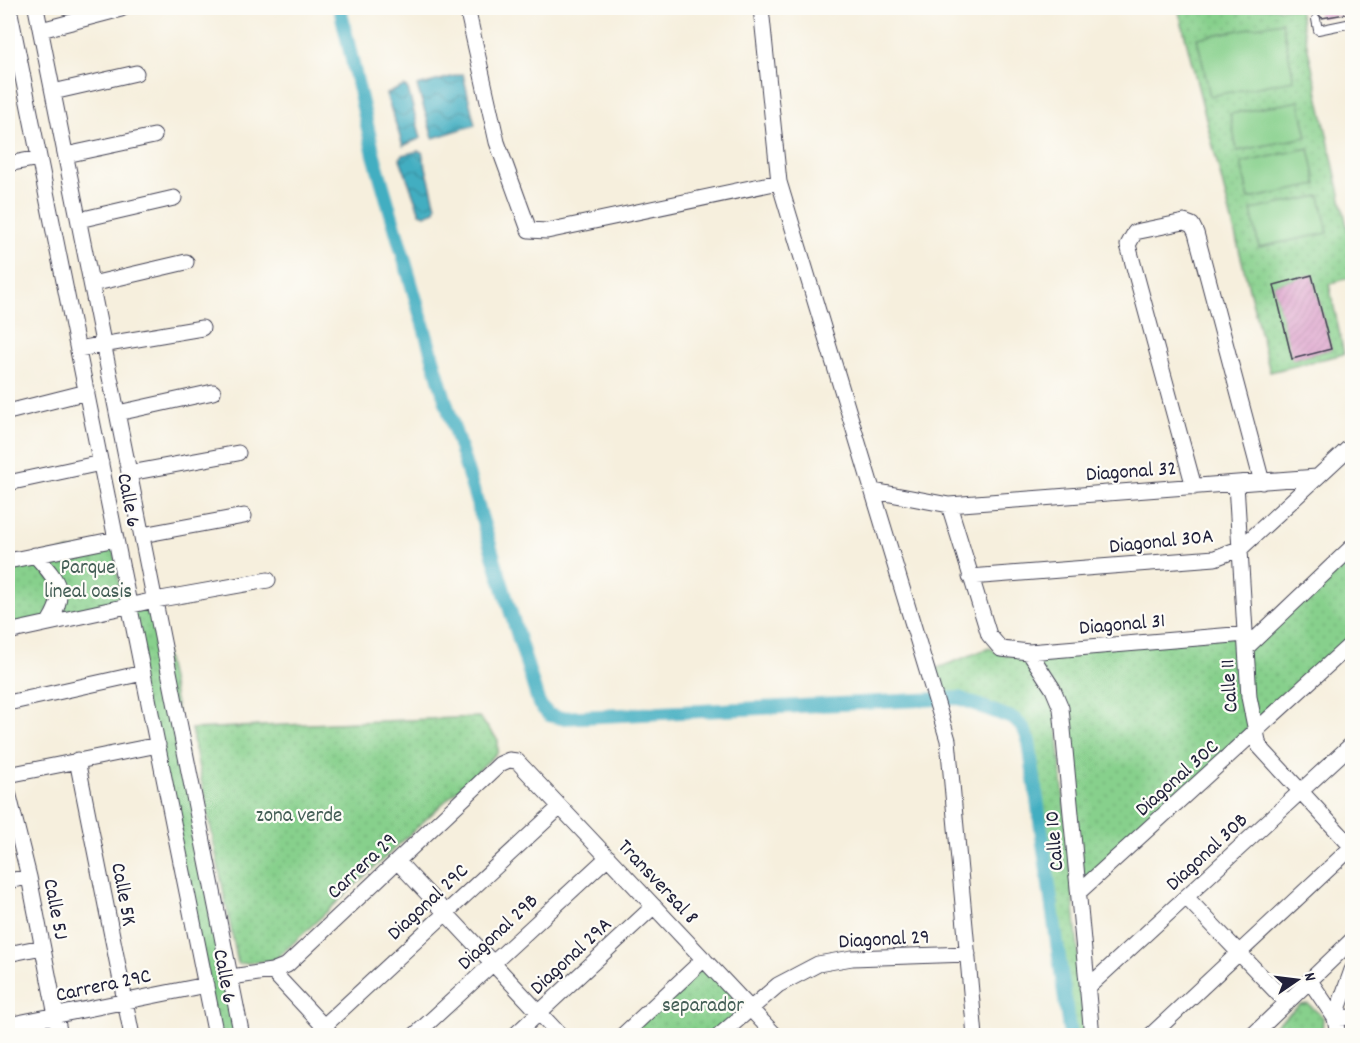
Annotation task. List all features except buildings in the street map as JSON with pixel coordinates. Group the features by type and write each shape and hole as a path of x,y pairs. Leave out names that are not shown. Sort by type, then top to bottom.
{"street":[{"name":"Calle 6","path":"9,8 216,1035"},
{"name":"Calle 6","path":"36,8 242,1035"},
{"path":"466,8 497,142 529,231 547,231 779,182"},
{"path":"761,8 779,182 943,717 948,740 975,1035"},
{"path":"41,30 121,9"},
{"path":"53,92 136,73"},
{"path":"8,82 24,79"},
{"path":"66,155 154,136"},
{"path":"8,164 39,158"},
{"path":"79,220 174,198"},
{"path":"1194,487 1128,245 1135,232 1184,222 1192,225 1196,233 1262,482"},
{"path":"92,284 186,262"},
{"path":"78,349 202,328"},
{"path":"8,412 87,392"},
{"path":"118,413 213,392"},
{"name":"Diagonal 30A","path":"970,577 1215,558 1241,548 1353,445"},
{"path":"130,473 238,453"},
{"path":"8,483 101,463"},
{"name":"Diagonal 32","path":"874,491 949,505 1317,477"},
{"name":"Calle 11","path":"1236,484 1249,697 1255,734 1259,746 1352,847"},
{"path":"949,505 970,577"},
{"path":"142,535 244,516"},
{"path":"8,561 116,539"},
{"path":"1246,641 1353,547"},
{"path":"35,555 53,576 60,592 59,605 49,622"},
{"name":"Diagonal 31","path":"970,577 989,635 1001,649 1029,652 1246,641"},
{"path":"8,632 155,600 268,580"},
{"name":"Diagonal 30C","path":"1078,892 1353,643"},
{"name":"Calle 10","path":"1029,652 1053,689 1061,708 1092,1035"},
{"path":"8,703 143,674"},
{"name":"Diagonal 30B","path":"1087,988 1353,744"},
{"path":"8,775 158,745"},
{"name":"Calle 5K","path":"77,760 132,1035"},
{"name":"Carrera 29","path":"231,977 272,971 287,965 500,764 509,760"},
{"name":"Transversal 8","path":"509,760 517,761 776,1035"},
{"name":"Calle 5J","path":"8,792 30,877 60,1035"},
{"name":"Diagonal 29C","path":"327,1032 446,913 560,807"},
{"path":"1150,1035 1352,847"},
{"name":"Diagonal 29B","path":"414,1035 608,857"},
{"path":"397,861 561,1035"},
{"path":"8,881 30,877"},
{"path":"1186,897 1287,1003"},
{"name":"Diagonal 29A","path":"514,1035 654,906"},
{"path":"1252,1035 1353,940"},
{"path":"8,954 42,947"},
{"name":"Diagonal 29","path":"719,1035 749,1007 778,985 818,964 852,957 968,954"},
{"path":"622,1035 704,959"},
{"path":"1336,1028 1353,970"},
{"path":"272,971 327,1032"},
{"path":"1310,981 1336,1028"},
{"name":"Carrera 29C","path":"8,1025 206,985"},
{"path":"1336,1028 1353,1017"}],"lane":[{"path":"1316,19 1318,30 1353,23"}],"green space":[{"path":"1178,8 1299,8 1349,235 1352,235 1352,277 1329,284 1344,354 1270,372","holes":["1312,275 1331,349 1293,359 1274,285"]},
{"path":"1282,22 1294,80 1210,96 1197,38"},
{"path":"1299,101 1307,137 1237,151 1230,114"},
{"path":"1309,148 1317,185 1249,199 1241,163"},
{"path":"1320,196 1328,233 1259,247 1251,210"},
{"name":"Parque lineal oasis","path":"113,542 122,604 55,619 62,605 39,556"},
{"path":"1352,547 1352,643 1079,892 1061,708 1029,652 1246,634 1246,646"},
{"path":"33,559 55,587 46,620 8,627 8,564"},
{"path":"155,600 242,1035 216,1035 124,606"},
{"path":"989,648 1001,654 1023,657 1042,683 1056,715 1086,1035 1071,1035 1057,913 1036,795 1031,744 1027,734 1023,725 1010,712 971,698 943,695 935,669"},
{"name":"zona verde","path":"479,717 498,740 498,752 275,960 238,964 191,729"},
{"name":"separador","path":"704,959 749,1007 719,1035 623,1036"},
{"path":"1308,1004 1323,1017 1322,1035 1262,1036 1300,1005"}],"water":[{"path":"463,74 475,125 433,138 417,86"},
{"path":"404,86 408,89 421,138 403,146 386,94"},
{"path":"422,152 436,206 435,211 425,215 420,213 400,159 402,155"}],"waterway":[{"path":"340,8 374,155 441,386 539,704 549,715 561,718 959,698 1014,719 1024,729 1029,742 1070,1036"}]}
